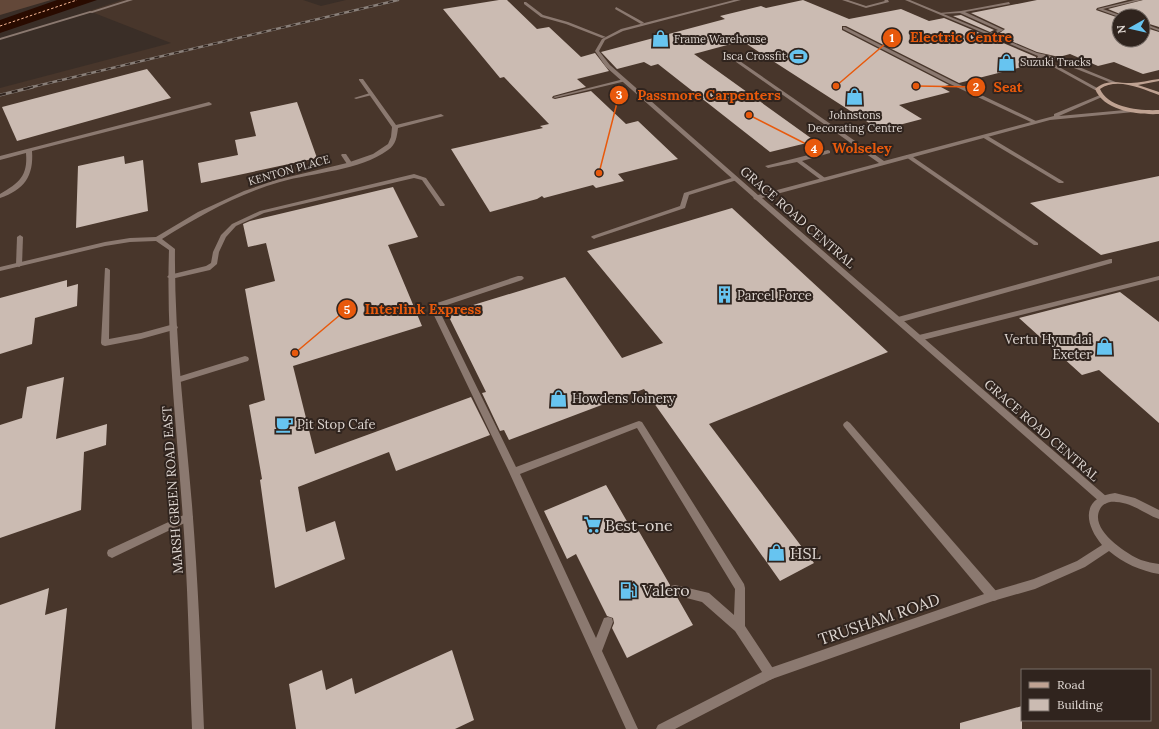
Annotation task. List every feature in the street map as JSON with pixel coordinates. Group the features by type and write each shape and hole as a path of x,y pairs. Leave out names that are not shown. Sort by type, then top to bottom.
{"main road":[{"path":"1159,80 1129,84 1116,83 1103,85 1097,89 1100,96 1117,106 1159,117"},
{"path":"1129,84 1159,94"},
{"path":"1144,112 1159,112"}],"street":[{"path":"0,39 131,0"},
{"path":"525,3 542,16 567,23 604,37 642,23 739,0"},
{"path":"844,0 866,7 887,2 886,0"},
{"path":"907,0 992,34 1036,54 1116,83"},
{"path":"1111,13 1099,9 1140,0"},
{"path":"941,13 961,12 1009,3"},
{"path":"616,8 642,23"},
{"path":"961,12 1002,30 992,34"},
{"path":"27,27 32,30"},
{"path":"844,28 950,82 1035,122"},
{"name":"GRACE ROAD CENTRAL","path":"604,37 598,45 597,51 600,57 624,80 756,198 1104,500"},
{"path":"1036,54 1050,64 1097,89"},
{"path":"731,56 883,163"},
{"path":"361,80 395,127 441,116"},
{"path":"555,96 624,80"},
{"path":"356,98 370,94"},
{"path":"756,198 1050,118 1100,96"},
{"path":"0,158 209,104"},
{"path":"1050,118 1134,110"},
{"name":"KENTON PLACE","path":"156,239 178,226 254,188 368,158 386,149 392,142 395,127"},
{"path":"984,136 1060,182"},
{"path":"0,196 26,178 29,170 28,151"},
{"path":"768,166 828,152"},
{"path":"344,155 349,163"},
{"path":"908,156 1036,244"},
{"path":"798,160 823,179"},
{"path":"171,277 208,268 214,264 216,252 223,236 234,225 262,212 414,176 424,179 442,205"},
{"path":"594,237 683,208 686,194 735,179"},
{"path":"18,265 20,237"},
{"path":"0,269 105,244 130,240 156,239"},
{"name":"MARSH GREEN ROAD EAST","path":"156,239 172,250 171,277 177,380 188,517 198,729"},
{"path":"898,320 1110,261"},
{"path":"107,270 104,343 141,336 174,327"},
{"path":"520,278 434,307 514,472 632,729"},
{"path":"919,338 1156,279 1159,285"},
{"path":"177,380 245,359"},
{"path":"514,472 639,424 740,588 739,627"},
{"path":"847,425 993,596"},
{"path":"1158,513 1135,502 1120,498 1104,500 1098,503 1093,511 1094,522 1099,534 1110,546 1124,557 1139,565 1159,569"},
{"path":"112,553 188,517"},
{"name":"TRUSHAM ROAD","path":"662,729 770,674 993,596 1035,584 1081,564 1110,546"},
{"path":"675,590 705,597 739,627 770,674"},
{"path":"596,651 608,622"}],"shaded area":[{"path":"0,0 51,0 0,15"},
{"path":"57,0 97,0 0,33 0,20"},
{"path":"122,0 303,0 321,6 346,0 1159,0 1159,729 0,729 0,88 171,43 89,11"}],"building":[{"path":"507,0 537,29 549,27 581,57 595,53 609,71 577,79 586,87 553,96 552,98 555,99 591,91 626,124 638,121 678,159 618,174 624,181 596,188 593,185 544,198 542,196 537,199 490,212 451,149 543,128 540,126 549,124 504,77 500,78 443,9"},
{"path":"803,0 849,19 901,9 929,21 944,18 1036,57 1036,59 1041,62 959,83 846,26 842,26 842,30 949,85 941,87 950,92 899,105 922,119 880,130 742,41 694,54 815,141 770,152 658,64 651,66 644,62 617,69 601,52 725,19 720,16 761,6 766,8"},
{"path":"1037,0 1128,0 1097,8 1096,10 1111,15 1111,48 1151,48 1151,30 1159,32 1159,70 1143,74 1114,62 1098,66 1070,54 1059,57 1037,52 997,35 1005,29 971,13"},
{"path":"1143,0 1159,0 1159,27 1151,24 1151,8 1112,8"},
{"path":"961,15 994,30 990,32 953,16"},
{"path":"147,69 171,98 17,141 2,107"},
{"path":"297,102 317,158 201,183 198,163 238,155 235,140 256,136 250,112"},
{"path":"124,156 125,164 143,160 148,211 76,228 78,166"},
{"path":"1159,176 1159,241 1101,255 1030,203"},
{"path":"393,187 418,237 388,245 422,326 293,366 315,454 471,397 490,435 396,471 389,452 298,487 306,532 335,521 345,559 275,588 260,480 262,479 249,405 265,400 245,289 275,281 266,243 248,247 243,224 250,221"},
{"path":"732,208 888,352 709,424 814,563 780,581 644,389 509,440 504,430 500,431 482,393 486,392 447,313 565,277 622,358 663,343 587,251"},
{"path":"67,280 67,287 78,284 77,306 35,318 32,344 0,354 0,298"},
{"name":"Vertu Hyundai Exeter","path":"1120,292 1159,322 1159,423 1099,370 1082,375 1019,318"},
{"path":"64,377 56,439 107,424 106,445 84,452 81,510 0,538 0,425 22,418 27,387"},
{"path":"606,485 632,530 637,528 670,585 670,594 677,597 693,625 627,658 612,628 614,623 613,618 607,616 576,554 567,559 544,511"},
{"path":"49,588 45,615 67,608 55,729 0,729 0,605"},
{"path":"452,650 474,720 455,729 296,729 289,684 322,670 326,690 352,678 355,694"},
{"path":"1021,706 1022,729 960,729 960,723"}],"ferry route":[{"path":"0,26 77,0"}],"railway":[{"path":"28,88 398,0"},
{"path":"0,95 33,87"}],"place":[{"name":"Frame Warehouse","path":"661,39"},
{"name":"Isca Crossfit","path":"799,56"},
{"name":"Suzuki Tracks","path":"1007,62"},
{"name":"Electric Centre","path":"836,86"},
{"name":"Seat","path":"916,86"},
{"name":"Johnstons Decorating Centre","path":"855,97"},
{"name":"Wolseley","path":"749,115"},
{"name":"Passmore Carpenters","path":"599,173"},
{"name":"Parcel Force","path":"724,295"},
{"name":"Vertu Hyundai Exeter","path":"1105,346"},
{"name":"Interlink Express","path":"295,353"},
{"name":"Howdens Joinery","path":"559,398"},
{"name":"Pit Stop Cafe","path":"284,424"},
{"name":"Best-one","path":"592,525"},
{"name":"HSL","path":"777,553"},
{"name":"Valero","path":"629,590"}]}
